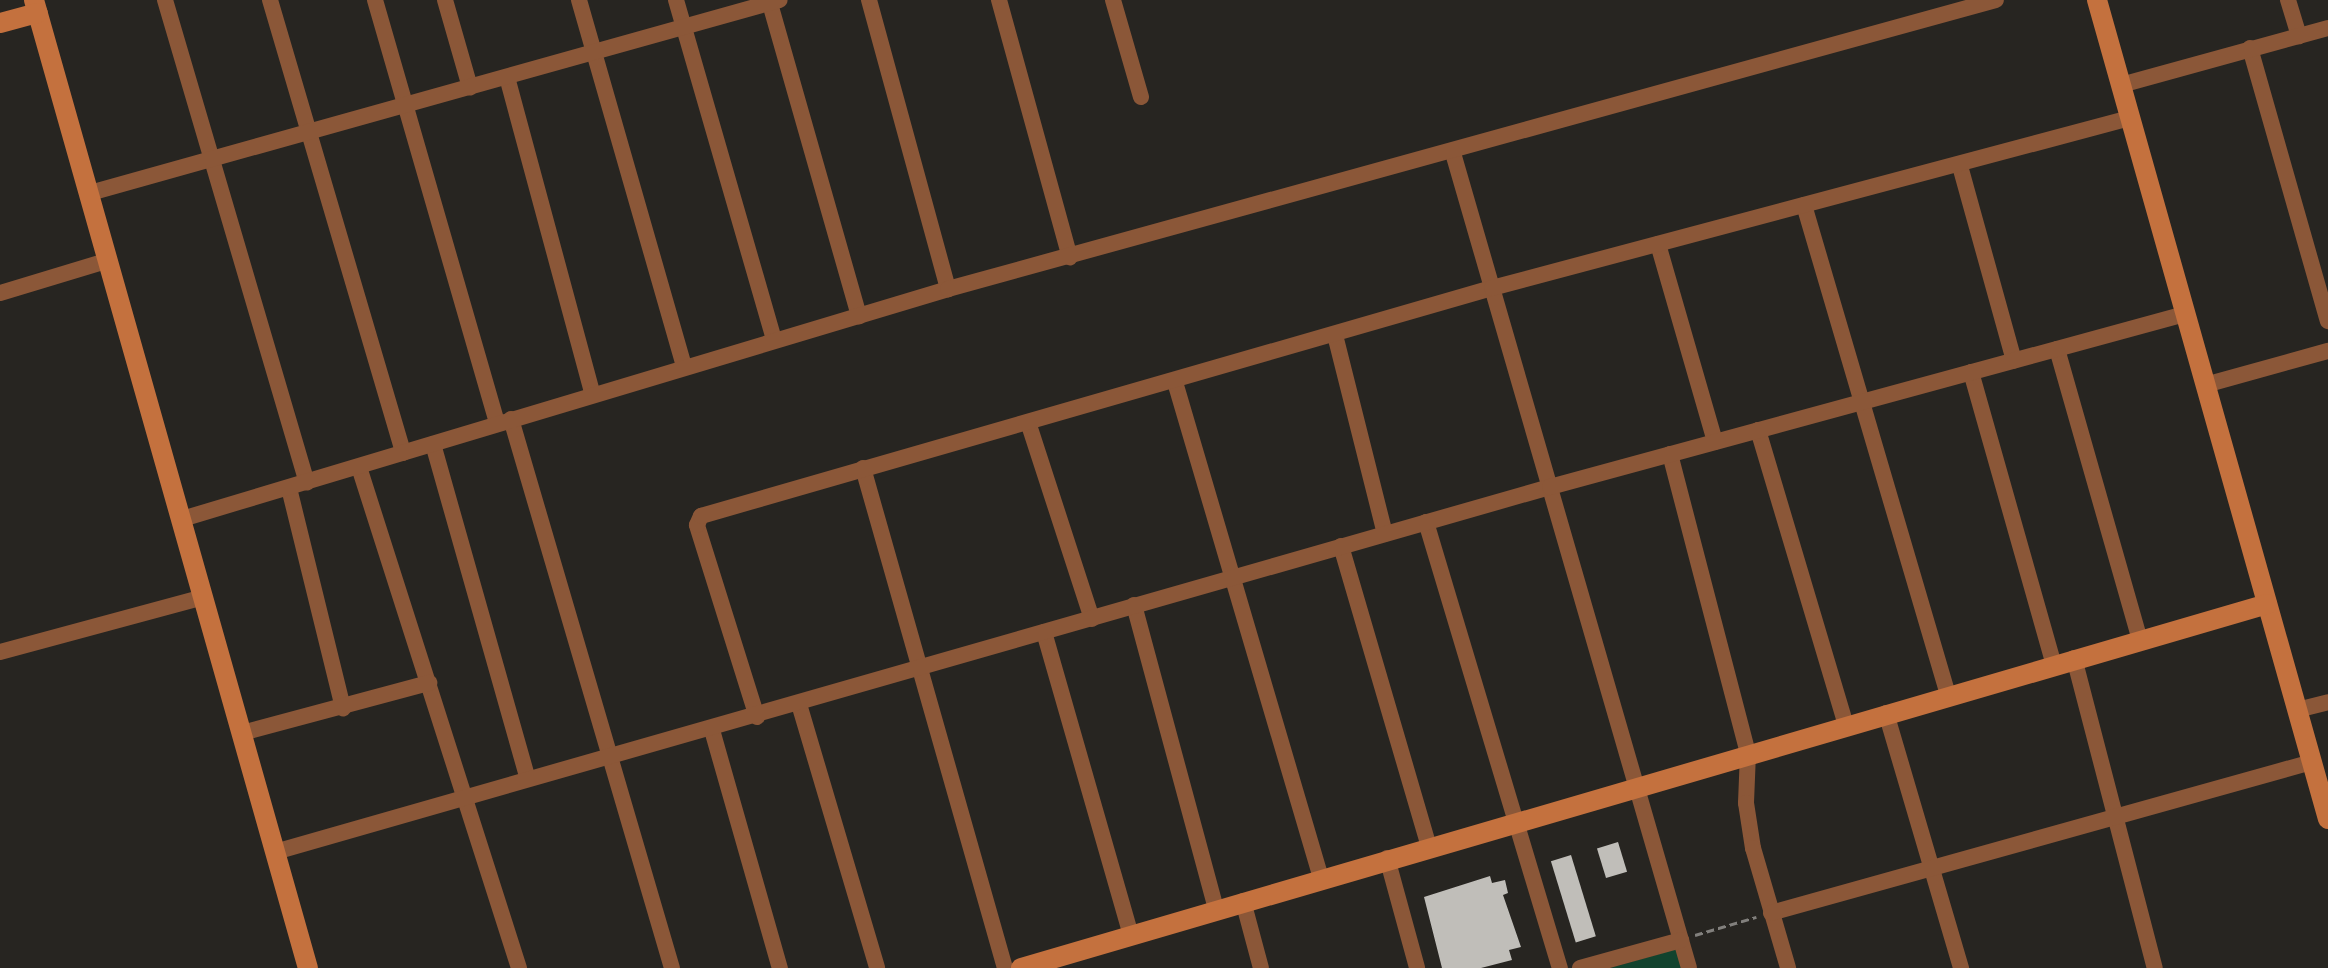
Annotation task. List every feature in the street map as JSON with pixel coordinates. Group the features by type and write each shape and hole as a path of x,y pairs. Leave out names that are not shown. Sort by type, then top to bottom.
{"street":[{"path":"165,0 307,483"},
{"path":"270,0 403,453"},
{"path":"375,0 672,968"},
{"path":"445,0 470,87"},
{"path":"579,0 684,366"},
{"path":"676,0 774,340"},
{"path":"869,0 948,289"},
{"path":"999,0 1070,257"},
{"path":"1113,0 1141,97"},
{"path":"182,519 948,289 1453,153 1996,0"},
{"path":"2097,0 2328,819"},
{"path":"2288,0 2299,36"},
{"path":"90,193 773,1 859,316"},
{"path":"0,23 36,6 308,968"},
{"path":"2121,85 2328,28"},
{"path":"2250,48 2328,321"},
{"path":"507,77 593,395"},
{"path":"757,717 697,519 863,468 1175,382 1492,288 1960,166 2130,118"},
{"path":"1453,153 1689,968"},
{"path":"1960,166 2014,361"},
{"path":"1804,205 1948,695"},
{"path":"1658,244 1715,442"},
{"path":"0,293 109,260"},
{"path":"275,852 712,730 1134,605 1550,487 2185,314"},
{"path":"1335,335 1385,534"},
{"path":"2057,349 2140,640"},
{"path":"2205,385 2328,351"},
{"path":"1971,372 2054,665"},
{"path":"1175,382 1321,878"},
{"path":"1028,422 1092,619"},
{"path":"1758,430 1846,725"},
{"path":"433,444 528,779"},
{"path":"1670,454 1748,753 1749,826 1788,968"},
{"path":"359,467 519,968"},
{"path":"863,468 1005,968"},
{"path":"289,488 343,708"},
{"path":"1426,522 1513,822 1560,968"},
{"path":"1341,546 1429,847"},
{"path":"0,652 204,597"},
{"path":"1021,968 1387,858 2267,604"},
{"path":"1134,605 1216,908"},
{"path":"1044,632 1131,936"},
{"path":"2074,658 2104,764 2113,817 2155,968"},
{"path":"242,733 429,683"},
{"path":"2297,710 2328,702"},
{"path":"799,704 877,968"},
{"path":"1886,713 1961,968"},
{"path":"712,730 780,968"},
{"path":"1771,913 2312,762"},
{"path":"1387,858 1417,968"},
{"path":"1243,901 1261,968"},
{"path":"1580,968 1681,940"}],"path":[{"path":"1681,940 1771,913"}],"green space":[{"path":"1676,949 1682,968 1610,968"}],"building":[{"path":"1618,842 1627,872 1606,878 1597,848"},
{"path":"1571,855 1596,936 1576,942 1551,861"},
{"path":"1490,876 1492,883 1505,880 1508,893 1503,895 1521,947 1509,950 1512,960 1481,968 1442,968 1424,897"}]}
